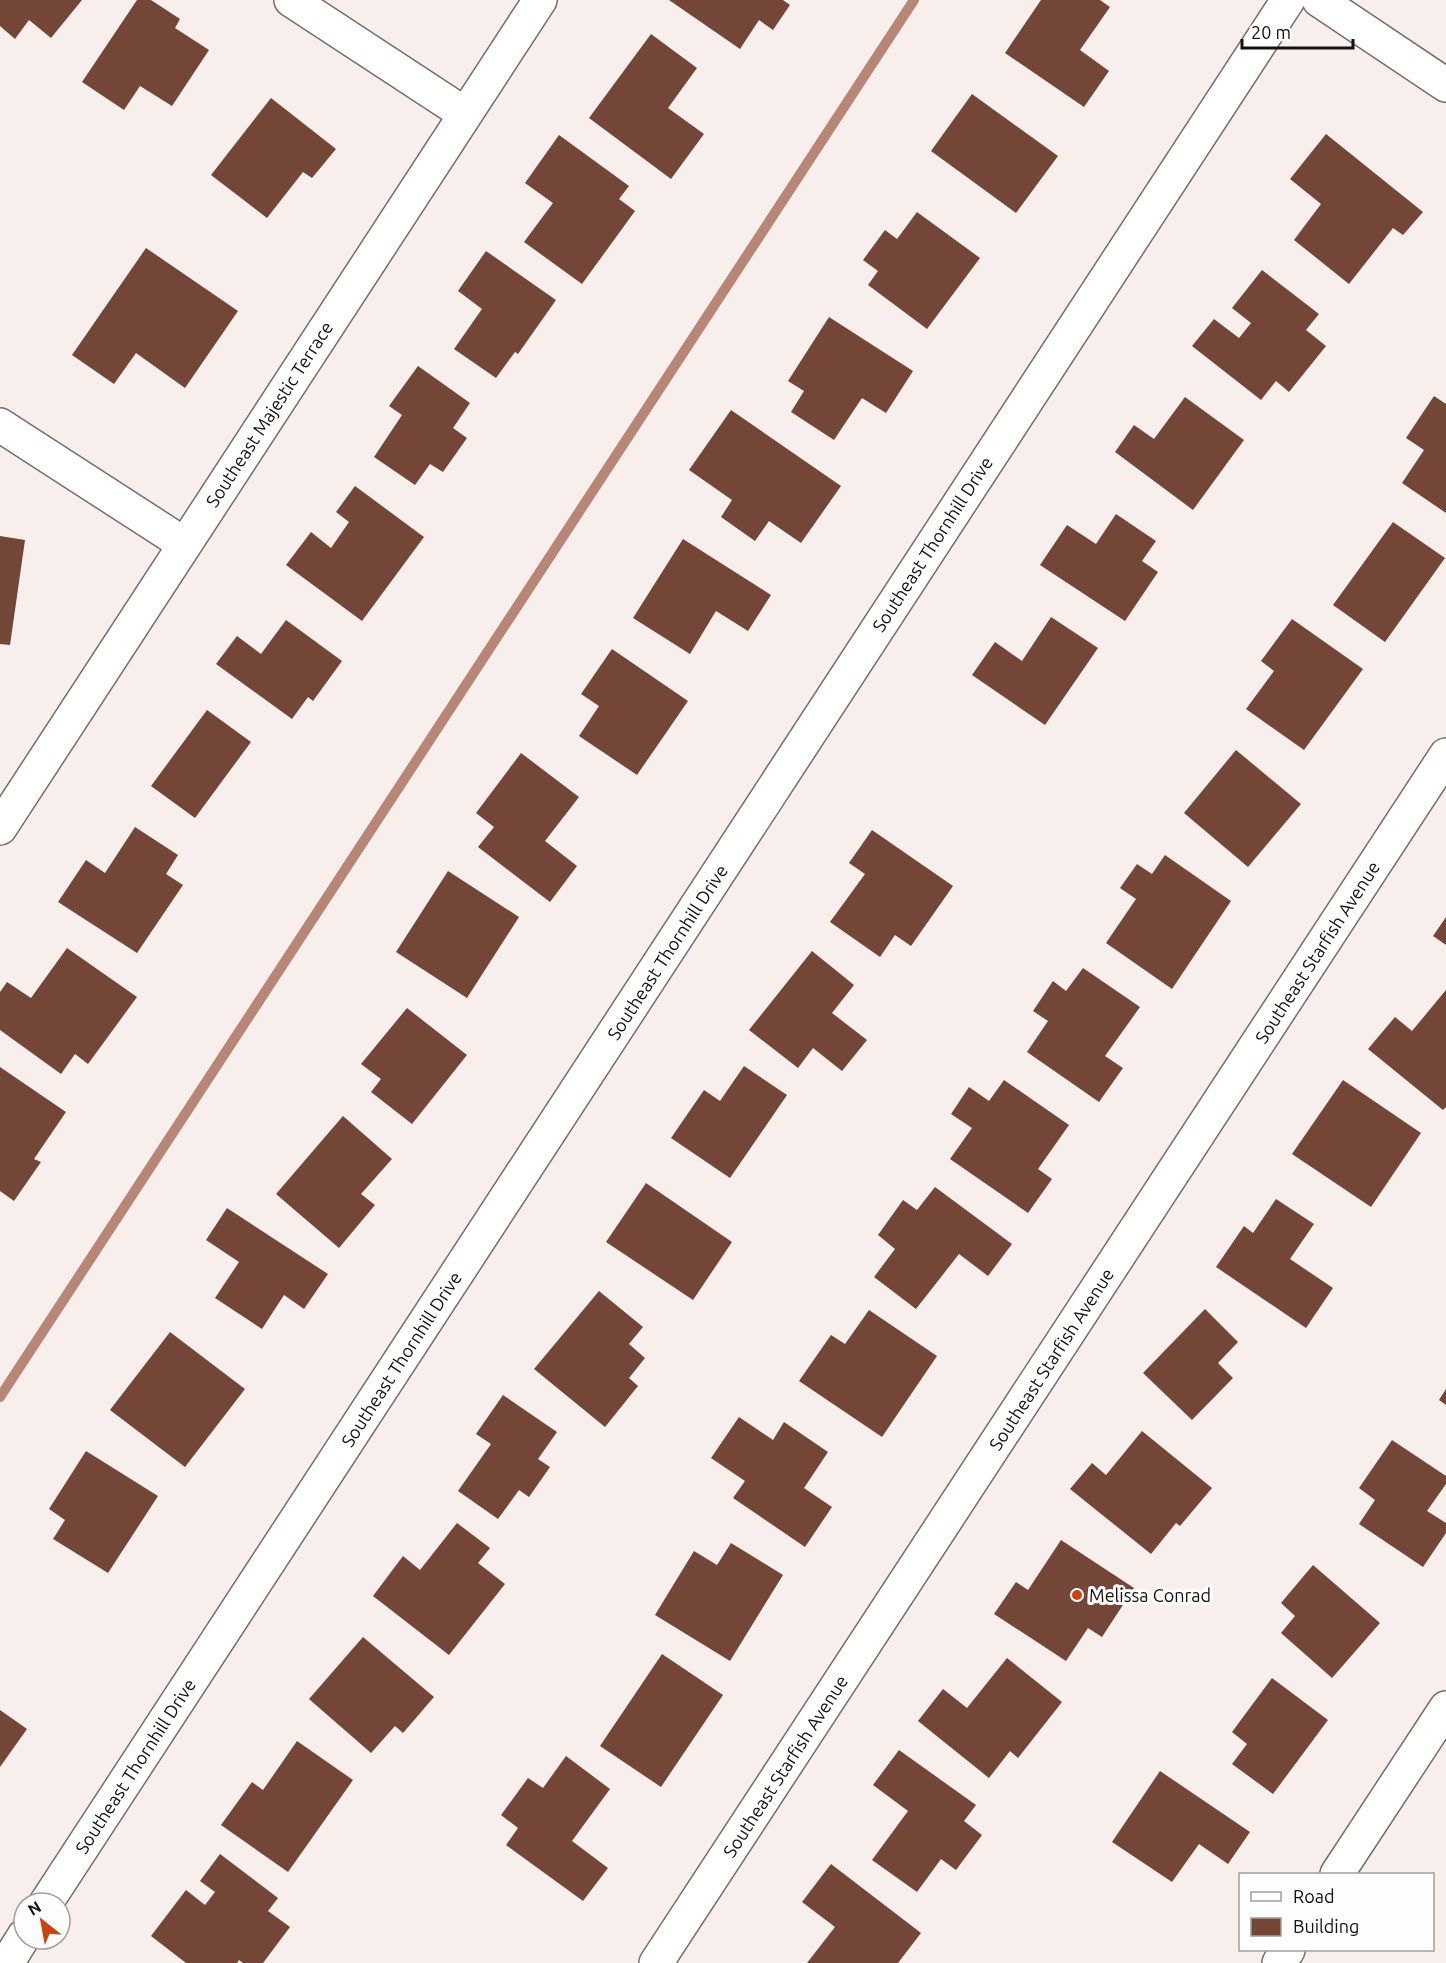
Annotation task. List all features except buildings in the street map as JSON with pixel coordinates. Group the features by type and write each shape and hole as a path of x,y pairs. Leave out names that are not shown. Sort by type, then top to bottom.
{"street":[{"path":"291,0 465,114"},
{"name":"Southeast Majestic Terrace","path":"0,828 540,0"},
{"name":"Southeast Thornhill Drive","path":"54,1891 1288,0"},
{"path":"1319,0 1446,85"},
{"path":"0,425 184,544"},
{"name":"Southeast Starfish Avenue","path":"656,1963 1446,755"},
{"path":"1338,1873 1446,1708"}],"waterway":[{"path":"0,1397 914,0"}],"place":[{"name":"Melissa Conrad","path":"1077,1595"}]}
